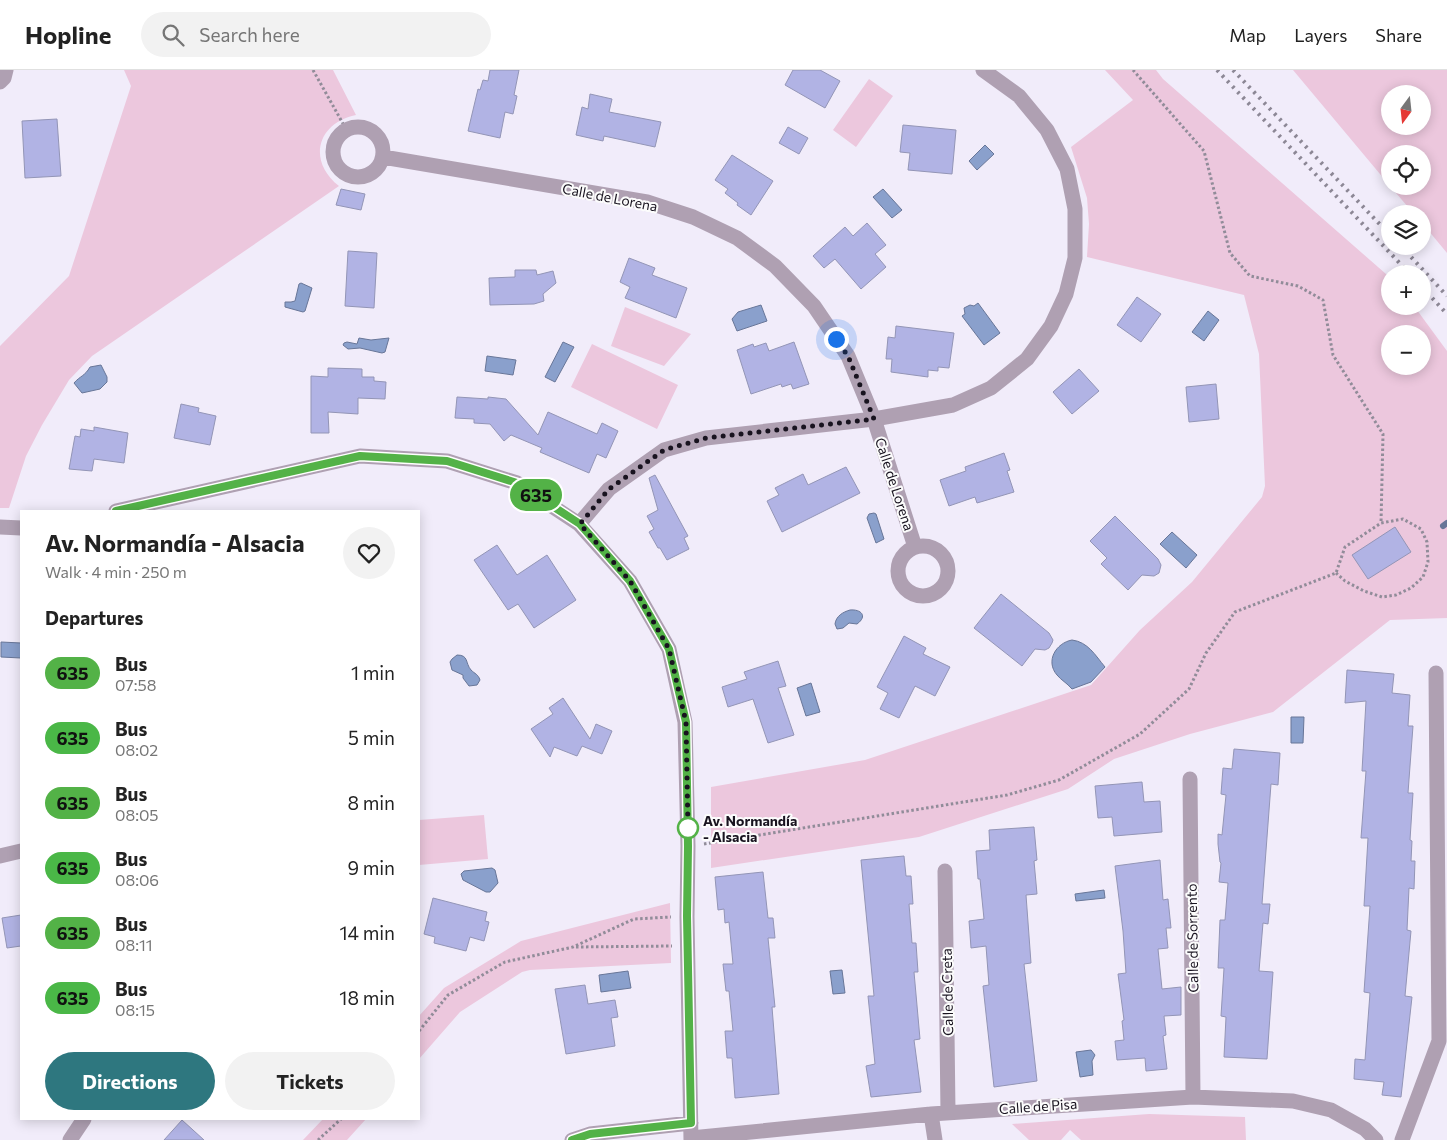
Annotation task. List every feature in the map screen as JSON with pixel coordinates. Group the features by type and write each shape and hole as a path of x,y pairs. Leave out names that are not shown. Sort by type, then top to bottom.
{"street":[{"path":"0,82 4,78 6,70"},
{"path":"580,524 609,489 664,450 706,438 874,419 954,405 990,388 1027,359 1051,326 1066,294 1075,258 1075,209 1066,168 1047,130 1019,96 983,70"},
{"path":"362,127 376,134 381,141 383,157 380,165 367,176 358,178 342,172 332,158 334,141 346,129 362,127"},
{"name":"Calle de Lorena","path":"383,157 647,202 694,218 737,238 775,266 814,306 848,356 874,419 915,547"},
{"path":"120,510 360,456 447,461 517,483 580,524 630,581 669,649 686,722 687,946 691,1139"},
{"path":"0,527 20,528"},
{"path":"1402,1140 1439,1041 1436,673"},
{"name":"Calle de Sorrento","path":"1190,779 1193,1097"},
{"path":"0,856 20,851"},
{"name":"Calle de Creta","path":"945,871 948,1112"},
{"name":"Calle de Pisa","path":"691,1139 948,1112 1193,1097 1293,1101 1331,1110 1365,1129 1376,1140"},
{"path":"931,1114 935,1140"},
{"path":"70,1140 83,1120"},
{"path":"572,1140 590,1134 691,1123"}],"path":[{"path":"313,70 346,129"},
{"path":"1133,70 1204,150 1230,253 1250,276 1298,286 1323,300 1333,355 1383,434 1382,523"},
{"path":"688,846 1007,795 1059,780 1140,734 1189,689 1206,653 1235,612 1336,573 1345,547 1382,523 1403,519 1421,529 1427,542 1428,562 1423,576 1410,588 1396,595 1382,597 1345,581 1336,573"},
{"path":"420,1030 448,995 505,962 572,947 634,919 687,916"},
{"path":"572,947 687,946"},
{"path":"318,1140 340,1120"}],"shaded area":[{"path":"124,70 333,70 356,115 343,119 332,126 325,134 321,144 320,155 323,165 329,176 339,186 92,356 69,380 42,425 26,456 9,508 0,508 0,346 69,276 131,86"},
{"path":"1105,70 1156,70 1163,79 1381,270 1381,315 1421,315 1428,325 1381,325 1381,375 1431,375 1431,329 1447,351 1447,618 1390,620 1273,712 1190,734 1114,759 1068,789 919,837 711,868 711,787 865,760 1091,685 1140,630 1192,582 1262,497 1265,486 1259,354 1244,295 1087,257 1089,224 1087,198 1071,147 1133,100"},
{"path":"1293,70 1447,70 1447,253 1431,234 1431,205 1406,205 1398,195 1431,195 1431,145 1381,145 1381,175"},
{"path":"869,79 893,96 856,147 833,130"},
{"path":"625,307 691,334 664,366 611,346"},
{"path":"592,344 678,385 657,429 571,387"},
{"path":"484,815 488,859 420,865 420,820"},
{"path":"670,903 671,963 530,970 522,972 460,1012 420,1058 420,1015 444,988 521,941"},
{"path":"1149,1114 1245,1117 1246,1140 1081,1140 1070,1130 1061,1140 1029,1140 1012,1124"},
{"path":"322,1120 365,1120 347,1140 303,1140"}],"water":[{"path":"985,145 994,154 977,170 969,161"},
{"path":"883,189 902,210 892,218 873,197"},
{"path":"301,283 312,288 305,311 303,312 285,307 285,302 295,301 299,284"},
{"path":"978,303 1000,333 984,345 962,316 965,314 964,308"},
{"path":"761,305 767,321 737,331 732,319 738,312"},
{"path":"1208,311 1219,320 1204,341 1192,332"},
{"path":"359,338 371,340 389,338 385,352 382,353 360,348 348,349 343,345 347,342 357,344"},
{"path":"563,342 574,347 555,382 545,377"},
{"path":"487,356 516,360 513,375 485,371"},
{"path":"101,365 107,377 107,382 100,389 82,393 74,383 90,367"},
{"path":"869,514 876,514 884,539 876,543 867,518"},
{"path":"1172,532 1197,555 1186,568 1160,544"},
{"path":"850,610 862,614 863,616 860,621 857,624 849,623 843,628 837,629 835,624 838,617"},
{"path":"1072,640 1087,646 1105,667 1091,682 1072,689 1057,675 1052,659 1054,653 1061,645"},
{"path":"1,642 20,643 20,658 1,657"},
{"path":"457,655 465,658 471,670 478,676 480,680 477,685 469,686 463,675 452,670 450,662"},
{"path":"811,683 820,712 806,716 797,688"},
{"path":"1291,717 1304,717 1303,743 1291,743"},
{"path":"492,868 495,870 498,883 490,892 486,892 463,880 461,874 464,871"},
{"path":"1104,890 1105,898 1076,901 1075,894"},
{"path":"842,970 845,993 833,994 830,971"},
{"path":"628,971 631,988 601,992 599,975"},
{"path":"1091,1050 1095,1055 1092,1061 1093,1075 1080,1077 1076,1052"}],"building":[{"path":"490,70 519,70 514,95 517,96 513,114 505,112 500,138 468,131 478,89 480,90 483,80 488,81"},
{"path":"793,70 820,70 840,81 825,108 785,85"},
{"path":"590,94 612,99 609,112 661,122 655,147 604,136 603,141 576,135 582,107 588,109"},
{"path":"57,119 61,176 25,178 22,121"},
{"path":"903,125 956,130 952,174 908,170 910,153 900,152"},
{"path":"788,127 808,138 799,154 779,143"},
{"path":"732,155 773,181 751,215 725,193 728,189 715,180"},
{"path":"341,189 365,194 361,210 336,205"},
{"path":"867,223 886,245 875,254 886,267 861,289 835,259 824,268 813,256 845,227 853,236"},
{"path":"348,251 377,253 374,308 345,306"},
{"path":"629,258 655,268 652,275 687,288 676,318 625,298 630,287 620,282"},
{"path":"515,270 536,270 537,275 553,271 556,283 543,294 544,301 534,304 490,305 489,278 515,277"},
{"path":"1137,297 1161,314 1141,342 1117,325"},
{"path":"896,326 954,333 949,368 938,367 938,371 928,370 928,377 891,372 892,359 886,359 888,337 895,338"},
{"path":"794,342 809,384 793,389 791,384 782,387 781,384 751,394 737,350 753,344 754,347 766,343 769,351"},
{"path":"328,368 362,369 362,377 374,377 374,381 386,382 385,399 358,398 358,414 328,412 329,433 311,433 311,376 328,377"},
{"path":"1079,369 1099,391 1072,414 1053,392"},
{"path":"1216,384 1219,419 1189,422 1186,387"},
{"path":"457,397 506,399 538,435 548,412 597,434 602,423 618,431 606,458 597,454 589,473 540,452 542,448 511,435 504,441 490,424 474,423 474,419 455,418"},
{"path":"181,404 199,408 198,412 216,416 210,445 174,438"},
{"path":"94,427 128,433 124,463 94,459 92,471 69,469 75,436 80,437 81,429 94,431"},
{"path":"1004,453 1010,470 1007,471 1014,492 977,503 975,497 949,506 940,480 966,471 965,467"},
{"path":"846,467 860,493 782,532 767,501 779,495 775,488 803,474 808,485"},
{"path":"655,475 688,536 684,538 689,549 667,560 649,532 654,529 647,516 658,510 649,478"},
{"path":"1115,516 1158,559 1161,565 1159,573 1154,576 1142,575 1128,590 1101,564 1107,558 1090,541"},
{"path":"1395,527 1411,552 1368,579 1352,555"},
{"path":"497,545 517,575 547,555 576,600 534,628 518,604 508,610 474,560"},
{"path":"1001,594 1049,633 1053,640 1049,648 1045,650 1035,649 1022,666 974,628"},
{"path":"904,636 926,648 923,654 950,667 935,696 915,686 899,718 880,709 888,693 877,687"},
{"path":"778,661 786,686 778,688 794,735 768,743 753,699 728,707 722,687 747,679 744,672"},
{"path":"1347,670 1394,674 1392,693 1410,695 1408,726 1413,726 1408,793 1413,793 1410,840 1412,841 1411,861 1415,861 1414,889 1409,888 1407,930 1411,931 1405,996 1412,997 1401,1097 1382,1095 1384,1082 1354,1079 1355,1059 1365,1060 1370,993 1364,992 1370,906 1364,906 1368,838 1361,838 1366,771 1362,771 1366,701 1345,703"},
{"path":"563,698 590,739 596,724 612,731 602,754 582,746 577,756 554,747 550,757 531,729 553,714 549,708"},
{"path":"1234,749 1280,753 1278,785 1271,784 1262,904 1270,904 1268,924 1263,923 1259,971 1273,972 1267,1059 1224,1057 1226,1017 1221,1016 1224,968 1218,968 1220,920 1225,920 1228,883 1219,882 1221,863 1218,834 1222,835 1226,795 1221,794 1223,768 1232,769"},
{"path":"1142,782 1144,802 1160,801 1162,832 1114,836 1112,817 1098,818 1095,786"},
{"path":"1034,827 1037,860 1034,861 1037,894 1026,895 1031,963 1024,964 1037,1081 994,1087 983,986 989,985 986,946 971,948 969,921 984,919 976,851 990,850 989,830"},
{"path":"904,856 906,876 911,876 913,904 909,904 912,943 916,943 918,972 914,972 920,1039 914,1040 921,1092 871,1097 866,1066 875,1064 868,996 874,996 861,860"},
{"path":"1160,860 1163,900 1168,899 1171,928 1166,928 1168,948 1158,949 1162,989 1181,987 1181,1015 1164,1016 1166,1035 1163,1036 1167,1069 1146,1071 1145,1058 1117,1060 1115,1041 1124,1040 1122,1021 1124,1020 1118,974 1126,973 1115,866"},
{"path":"763,872 768,918 773,918 775,938 768,938 775,1007 772,1007 779,1094 735,1098 732,1058 727,1058 725,1031 733,1031 729,991 726,991 723,964 733,964 729,922 725,923 724,909 718,910 715,877"},
{"path":"433,898 487,912 485,921 489,922 484,941 470,937 466,951 434,943 435,937 424,934"},
{"path":"20,915 20,946 7,948 2,918"},
{"path":"585,985 588,1004 615,1000 618,1017 611,1018 615,1046 566,1054 555,989"},
{"path":"182,1120 204,1140 164,1140"}],"waterway":[{"path":"1443,526 1447,523"}],"railway":[{"path":"1217,70 1401,265"},
{"path":"1233,70 1381,226"},
{"path":"1409,255 1447,296"},
{"path":"1431,297 1447,314"}],"bus line":[{"name":"635","path":"120,510 360,456 447,461 517,483 580,524 630,581 669,649 686,722 691,1123 590,1134 572,1140"}],"place":[{"name":"Av. Normandía - Alsacia","path":"688,828"}],"route":[{"path":"688,828 688,830 686,722 669,649 630,581 580,524 609,489 664,450 706,438 874,419 848,356 836,339"}]}
